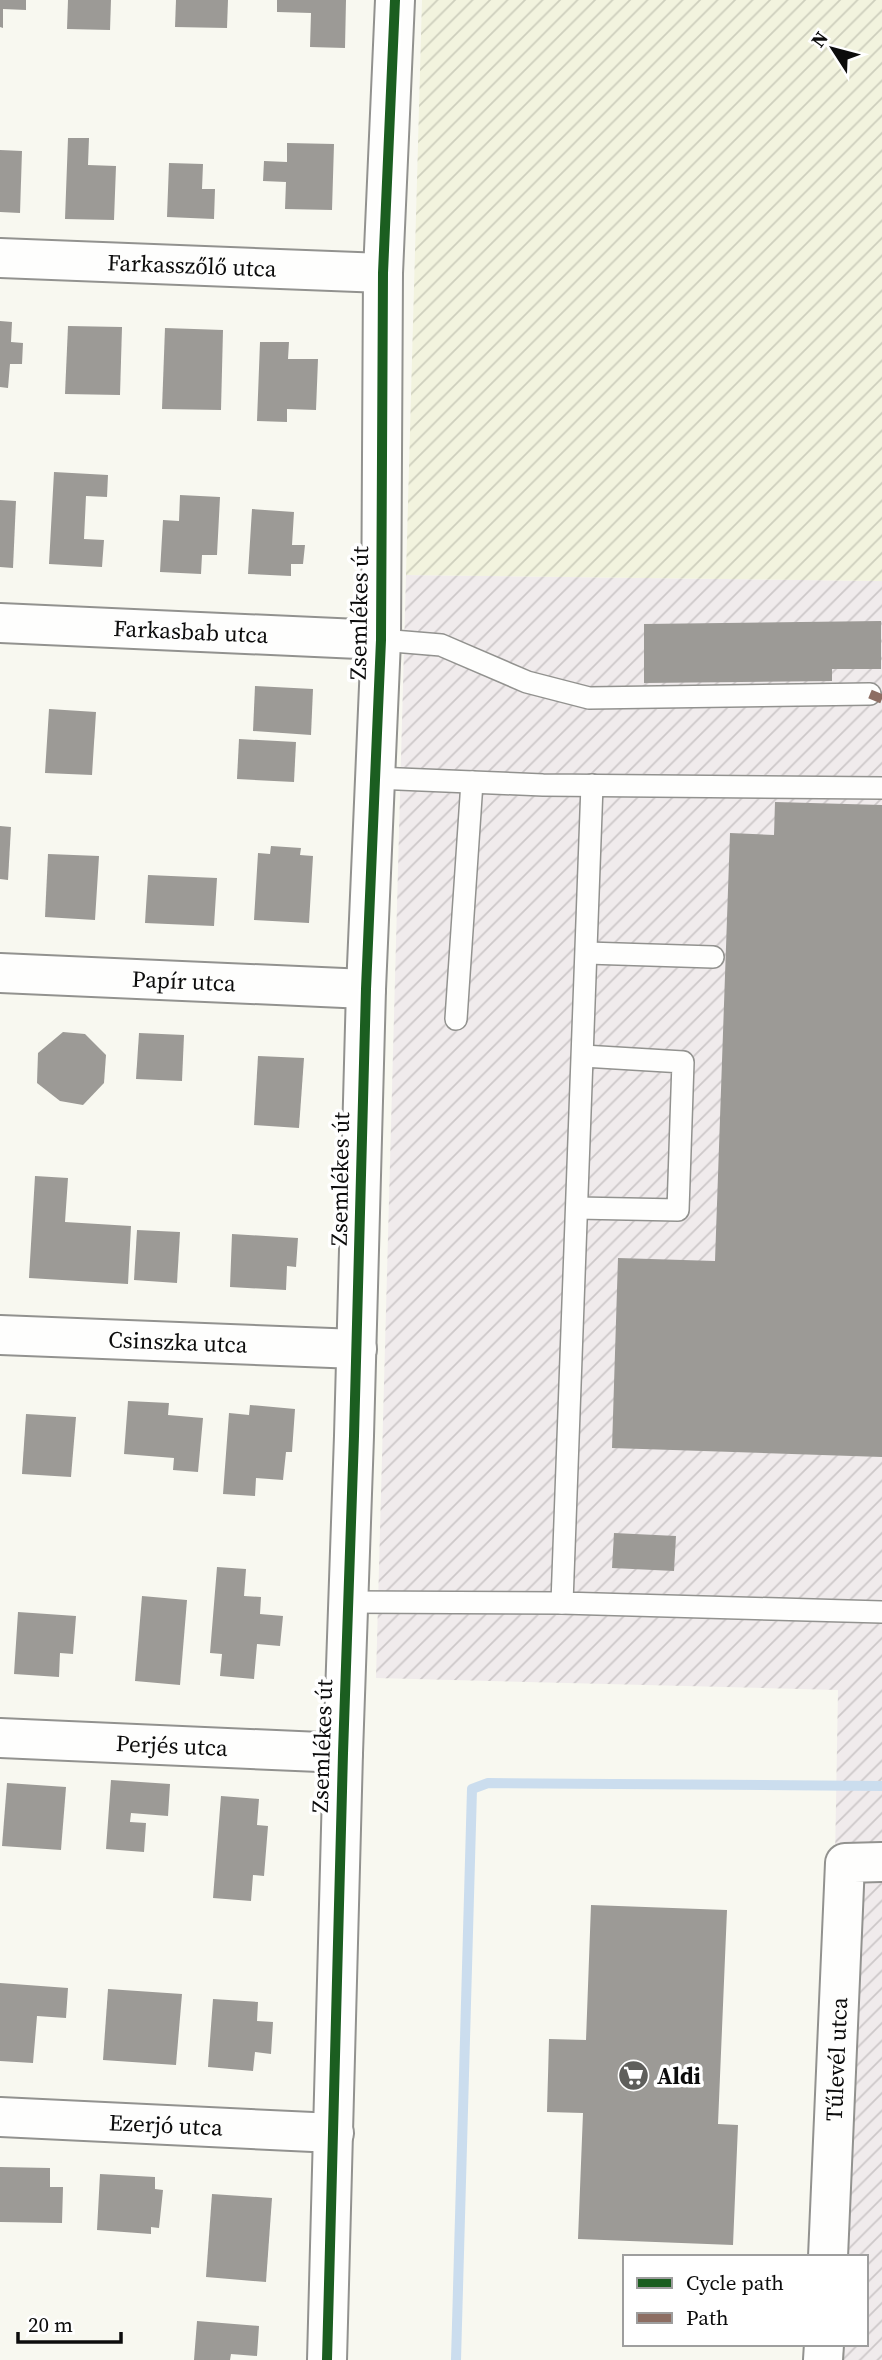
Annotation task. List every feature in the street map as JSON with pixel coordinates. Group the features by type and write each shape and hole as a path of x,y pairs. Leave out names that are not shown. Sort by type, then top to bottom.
{"street":[{"name":"Zsemlékes út","path":"327,2360 342,1753 357,1349 366,989 381,640 383,273 395,0"},
{"name":"Farkasszőlő utca","path":"0,258 383,273"},
{"name":"Farkasbab utca","path":"0,623 381,640"},
{"name":"Papír utca","path":"0,973 366,989"},
{"name":"Csinszka utca","path":"0,1335 357,1349"},
{"name":"Perjés utca","path":"0,1738 342,1753"},
{"name":"Tűlevél utca","path":"828,2255 864,1863"},
{"name":"Ezerjó utca","path":"0,2117 334,2133"}],"lane":[{"path":"381,640 441,645 527,682 589,698 870,694"},
{"path":"375,778 592,785 882,788"},
{"path":"456,1019 472,782"},
{"path":"562,1603 592,785"},
{"path":"587,953 713,957"},
{"path":"577,1208 678,1210 683,1062 583,1056"},
{"path":"348,1602 562,1603 882,1612"}],"shaded area":[{"path":"406,575 882,581 882,2360 826,2360 826,2346 868,2346 868,2255 828,2255 838,1690 376,1678"}],"green space":[{"path":"422,0 882,0 882,581 406,575"}],"building":[{"path":"0,0 26,0 26,10 3,9 3,28 0,27"},
{"path":"68,0 111,0 110,30 67,29"},
{"path":"176,0 228,0 227,28 175,27"},
{"path":"277,0 346,0 345,48 310,47 311,13 277,12"},
{"path":"68,138 89,138 88,165 116,166 114,220 65,219"},
{"path":"287,143 334,144 332,210 285,209 286,182 263,181 264,161 287,162"},
{"path":"0,150 22,151 20,213 0,212"},
{"path":"169,163 203,164 202,189 215,189 214,219 167,217"},
{"path":"0,321 12,322 11,342 23,343 22,364 10,364 8,388 0,387"},
{"path":"68,326 122,327 120,395 65,394"},
{"path":"165,328 223,330 221,410 162,409"},
{"path":"260,342 289,342 288,359 318,359 316,410 287,409 287,422 257,421"},
{"path":"54,472 108,475 107,497 86,496 84,539 104,540 102,567 49,564"},
{"path":"180,495 220,497 217,555 202,555 201,574 160,572 163,520 179,521"},
{"path":"0,500 16,501 13,568 0,567"},
{"path":"252,509 294,512 292,545 305,545 303,564 291,564 291,576 248,574"},
{"path":"881,621 881,669 832,669 832,681 644,683 644,624"},
{"path":"255,686 313,689 311,735 253,731"},
{"path":"49,709 96,712 92,775 45,773"},
{"path":"239,739 296,742 294,782 237,779"},
{"path":"775,802 882,805 882,1457 612,1448 618,1258 715,1261 730,833 774,835"},
{"path":"0,826 11,827 8,880 0,879"},
{"path":"271,846 301,848 300,855 313,856 309,923 254,920 258,853 270,854"},
{"path":"48,854 99,856 95,920 45,917"},
{"path":"148,875 217,878 214,926 145,923"},
{"path":"63,1032 85,1034 106,1055 104,1083 83,1105 60,1101 37,1083 38,1053"},
{"path":"139,1033 184,1035 182,1081 136,1079"},
{"path":"258,1056 304,1058 299,1128 254,1125"},
{"path":"35,1176 68,1178 65,1222 131,1226 128,1284 29,1278"},
{"path":"137,1230 180,1232 177,1283 134,1280"},
{"path":"232,1234 298,1238 296,1267 287,1266 286,1290 230,1287"},
{"path":"128,1401 169,1403 168,1415 203,1418 198,1472 173,1470 174,1458 124,1454"},
{"path":"250,1405 295,1409 292,1452 286,1452 283,1480 256,1478 255,1496 223,1494 229,1413 249,1415"},
{"path":"26,1414 76,1417 71,1477 22,1474"},
{"path":"614,1533 676,1536 674,1571 612,1568"},
{"path":"217,1567 246,1569 244,1596 261,1597 260,1614 283,1616 280,1646 257,1644 254,1679 220,1676 222,1654 210,1653"},
{"path":"142,1596 187,1600 180,1685 135,1681"},
{"path":"18,1612 76,1616 73,1654 60,1653 59,1677 14,1674"},
{"path":"111,1780 170,1784 168,1816 131,1813 130,1822 146,1823 144,1852 106,1849"},
{"path":"7,1783 66,1787 61,1850 2,1846"},
{"path":"221,1796 259,1799 257,1825 268,1826 264,1876 253,1875 251,1901 213,1898"},
{"name":"Aldi","path":"591,1905 727,1910 718,2124 738,2125 733,2245 578,2239 583,2113 547,2112 549,2039 586,2040"},
{"path":"0,1983 68,1988 66,2018 37,2016 33,2063 0,2061"},
{"path":"108,1989 182,1994 176,2065 103,2060"},
{"path":"213,1999 258,2002 257,2021 273,2022 271,2054 255,2052 253,2071 208,2067"},
{"path":"0,2167 50,2168 50,2187 63,2187 62,2223 0,2222"},
{"path":"100,2174 155,2177 155,2189 163,2190 159,2228 151,2227 151,2234 97,2230"},
{"path":"212,2194 272,2198 266,2282 206,2277"},
{"path":"197,2321 259,2326 257,2356 231,2354 230,2360 194,2360"}],"waterway":[{"path":"456,2360 472,1789 488,1783 882,1786"}],"marked path":[{"path":"870,694 882,699"}],"cycle path":[{"path":"327,2360 366,989 381,640 383,273 395,0"}],"place":[{"name":"Aldi","path":"634,2076"}]}
